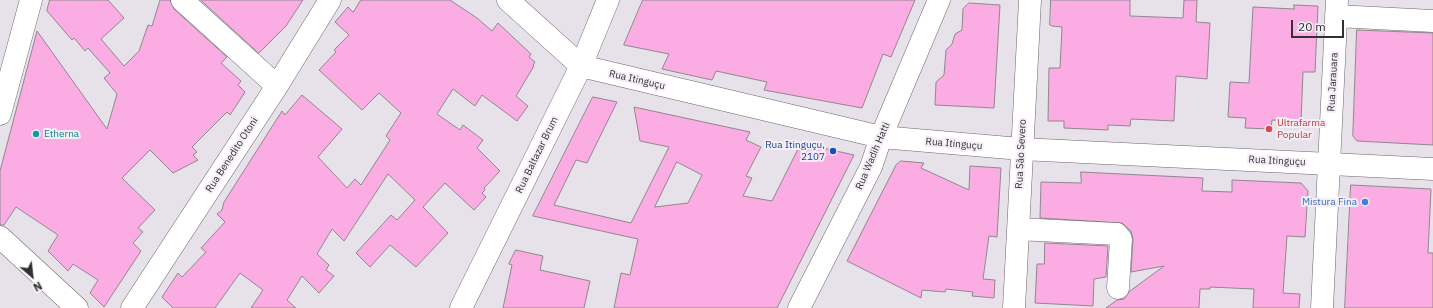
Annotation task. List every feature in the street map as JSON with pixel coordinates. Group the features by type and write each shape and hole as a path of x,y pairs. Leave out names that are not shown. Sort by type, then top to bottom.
{"street":[{"path":"0,114 31,0"},
{"path":"182,0 277,86"},
{"name":"Rua Benedito Otoni","path":"132,308 277,86 330,0"},
{"name":"Rua Itinguçu","path":"508,0 581,66 881,137 1021,149 1433,169"},
{"name":"Rua Baltazar Brum","path":"461,308 581,66 608,0"},
{"name":"Rua Wadih Hatti","path":"799,308 871,167 881,137 939,0"},
{"name":"Rua São Severo","path":"1014,308 1021,149 1030,0"},
{"path":"1336,8 1433,21"},
{"name":"Rua Jarauara","path":"1322,308 1336,8"},
{"path":"1018,229 1117,234 1121,239 1118,288"},
{"path":"0,237 77,308"}],"building":[{"path":"50,0 108,0 124,18 101,39 124,66 139,51 148,25 152,26 160,0 170,0 174,9 227,57 221,63 241,81 238,85 245,92 230,115 227,112 192,147 197,152 193,155 198,160 173,173 150,150 122,178 155,210 138,228 143,232 133,243 141,251 104,307 90,293 98,280 73,264 68,271 48,251 58,235 16,207 4,225 0,225 0,171 37,31 107,129 117,94 104,78 110,73 88,48 85,51 74,38 72,40 47,11"},
{"path":"201,0 303,0 286,26 259,53"},
{"path":"361,0 450,0 477,18 492,31 498,23 531,54 529,57 535,62 533,65 534,66 516,96 528,106 517,121 482,95 475,106 453,89 437,114 460,130 463,125 483,140 477,148 500,171 484,188 485,190 482,193 486,197 474,210 445,183 423,207 448,233 416,267 390,245 370,267 356,253 391,215 397,220 415,200 388,174 344,241 332,229 317,254 329,265 326,270 334,276 319,293 302,276 287,300 296,308 251,308 263,290 240,273 215,308 173,308 162,297 178,273 182,277 206,252 201,248 225,222 217,214 222,210 224,202 282,111 285,115 302,95 342,129 318,157 347,188 355,179 361,185 390,140 386,136 401,113 379,93 362,110 319,70 336,52 334,50 349,35 335,22 348,7 353,12"},
{"path":"643,0 915,0 891,57 883,54 862,108 764,90 767,82 716,71 712,80 662,69 669,54 624,45"},
{"path":"1051,0 1130,0 1130,16 1183,18 1184,0 1197,0 1196,22 1210,23 1207,79 1176,76 1174,121 1131,119 1130,126 1108,125 1108,130 1064,128 1064,121 1048,121 1049,68 1060,68 1062,27 1050,25"},
{"path":"969,3 1000,5 994,108 935,105 936,82 944,75 946,50 952,44 955,34 962,30 963,9"},
{"path":"1294,5 1318,6 1315,72 1303,72 1301,122 1272,120 1271,129 1245,128 1246,118 1228,117 1230,82 1249,83 1253,7 1294,9"},
{"path":"1357,30 1433,33 1433,145 1357,141 1353,136"},
{"path":"593,97 617,102 587,163 576,160 554,205 631,223 669,147 640,141 634,107 750,132 746,140 761,147 746,176 752,178 743,196 772,201 801,143 854,155 777,308 614,308 621,273 630,275 638,239 533,216","holes":["677,162 702,175 688,203 655,207"]},
{"path":"901,161 924,163 921,168 969,190 970,166 1001,168 997,237 989,236 983,279 995,280 994,298 972,296 973,292 946,289 945,292 922,290 921,298 847,261 896,165"},
{"path":"1081,172 1203,178 1202,191 1232,192 1232,180 1301,183 1308,191 1305,237 1287,236 1283,293 1300,294 1299,308 1253,308 1254,289 1210,287 1210,289 1200,289 1199,308 1106,308 1117,300 1124,299 1130,291 1164,266 1131,272 1133,239 1131,231 1122,223 1040,218 1041,182 1081,183"},
{"path":"1351,185 1431,189 1428,253 1433,253 1433,308 1345,308"},
{"path":"1045,243 1108,246 1106,277 1094,279 1093,306 1035,303 1037,264 1044,264"},
{"path":"516,250 543,256 540,270 590,281 584,308 503,308 512,265 509,264"}],"place":[{"name":"Ultrafarma Popular","path":"1269,129"},
{"name":"Etherna","path":"36,134"},
{"name":"Rua Itinguçu, 2107","path":"833,151"},
{"name":"Mistura Fina","path":"1365,202"}]}
